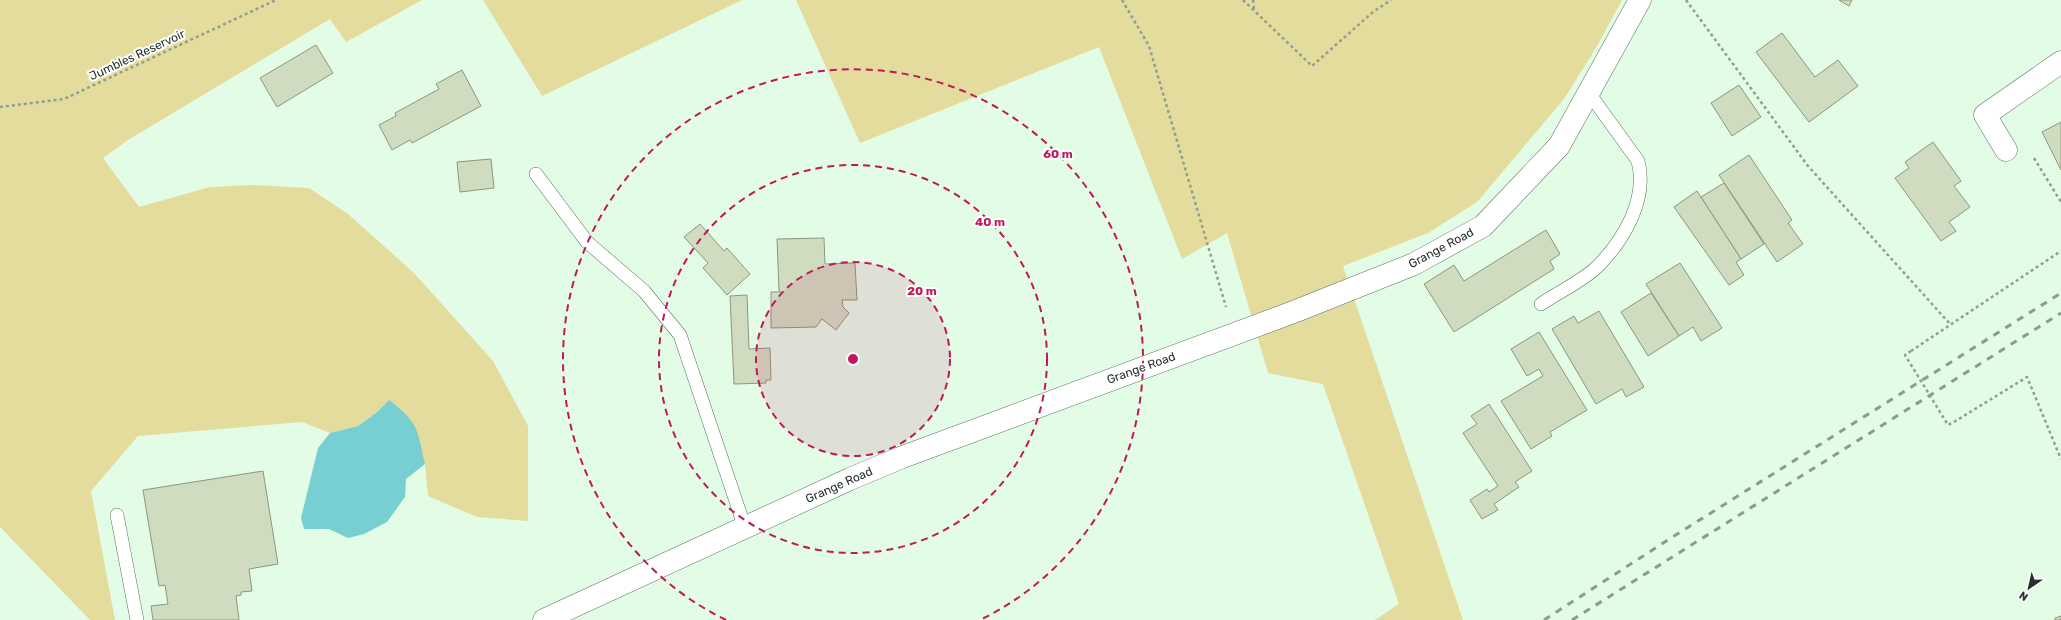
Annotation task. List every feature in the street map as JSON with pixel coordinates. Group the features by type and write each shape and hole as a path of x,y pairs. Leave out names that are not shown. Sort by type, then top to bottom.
{"street":[{"name":"Grange Road","path":"544,620 850,479 900,458 1236,333 1414,264 1483,226 1559,146 1640,0"},
{"path":"2006,150 1985,115 2061,62"}],"lane":[{"path":"1541,304 1597,268 1616,245 1631,219 1639,198 1641,173 1638,161 1589,93"},
{"path":"536,174 587,242 644,291 680,335 745,528"},
{"path":"117,515 137,620"}],"path":[{"name":"Jumbles Reservoir","path":"0,107 64,100 276,0"},
{"path":"1122,0 1149,46 1227,309 1236,333"},
{"path":"1243,0 1312,66 1373,12 1391,0"},
{"path":"1253,0 1254,11"},
{"path":"1686,0 1808,166 1950,324"},
{"path":"2006,150 2028,149 2061,202"},
{"path":"2061,251 1905,355 1948,425 2027,377 2061,459"}],"shaded area":[{"path":"0,0 422,0 346,42 330,19 128,140 103,158 139,207 210,187 252,185 309,188 348,214 414,273 493,361 528,426 528,521 477,517 428,496 425,464 389,400 376,413 358,426 330,433 302,422 138,436 91,491 115,620 90,620 0,527"},
{"path":"483,0 742,0 542,96"},
{"path":"796,0 1622,0 1596,48 1564,99 1477,202 1428,233 1343,266 1463,620 1375,620 1399,604 1323,384 1268,373 1227,233 1182,259 1099,47 860,143"}],"water":[{"path":"389,400 406,415 415,428 418,434 425,464 406,479 405,497 387,522 364,534 348,538 329,529 304,529 301,518 318,448 330,433 358,426 376,413"}],"building":[{"path":"1839,0 1852,0 1849,6"},
{"path":"1782,33 1815,77 1838,60 1858,86 1809,122 1756,52"},
{"path":"316,45 333,73 277,107 260,78"},
{"path":"462,70 481,106 412,143 410,140 392,150 379,125 396,116 395,113 439,89 436,84"},
{"path":"1739,85 1761,117 1732,136 1711,103"},
{"path":"2061,122 2061,170 2042,132"},
{"path":"1933,142 1961,181 1954,186 1970,207 1949,222 1956,231 1941,241 1895,178 1909,168 1905,162"},
{"path":"1749,155 1792,220 1788,223 1803,244 1777,262 1719,175"},
{"path":"491,159 494,188 460,192 457,162"},
{"path":"1724,183 1764,244 1741,259 1701,197"},
{"path":"1697,191 1741,259 1736,262 1744,275 1729,285 1674,207"},
{"path":"700,224 724,251 727,248 750,274 727,295 703,268 708,263 684,237"},
{"path":"1546,230 1560,254 1550,261 1554,269 1454,332 1424,284 1454,265 1464,281"},
{"path":"824,238 825,264 855,263 857,300 842,300 843,307 849,313 836,330 822,319 816,327 771,328 771,292 781,292 779,291 777,239"},
{"path":"1680,263 1722,328 1701,341 1693,327 1679,336 1646,284"},
{"path":"1651,293 1679,336 1648,356 1621,312"},
{"path":"747,295 749,349 770,348 771,380 766,380 766,383 734,384 730,296"},
{"path":"1599,311 1644,387 1626,397 1622,389 1596,404 1552,329 1574,316 1578,323"},
{"path":"1539,332 1587,410 1550,432 1552,436 1531,449 1501,401 1543,376 1539,369 1527,376 1511,349"},
{"path":"1489,404 1532,471 1515,482 1519,487 1494,504 1498,510 1482,519 1470,500 1487,489 1489,492 1498,486 1463,433 1477,424 1471,416"},
{"path":"263,471 278,564 249,569 252,591 241,592 241,595 236,596 239,620 153,620 151,606 168,604 165,585 159,586 143,490"},
{"path":"2061,616 2061,620 2055,620 2055,618"}],"railway":[{"path":"1544,620 1671,538 2061,293"},
{"path":"1572,620 2061,313"}]}
